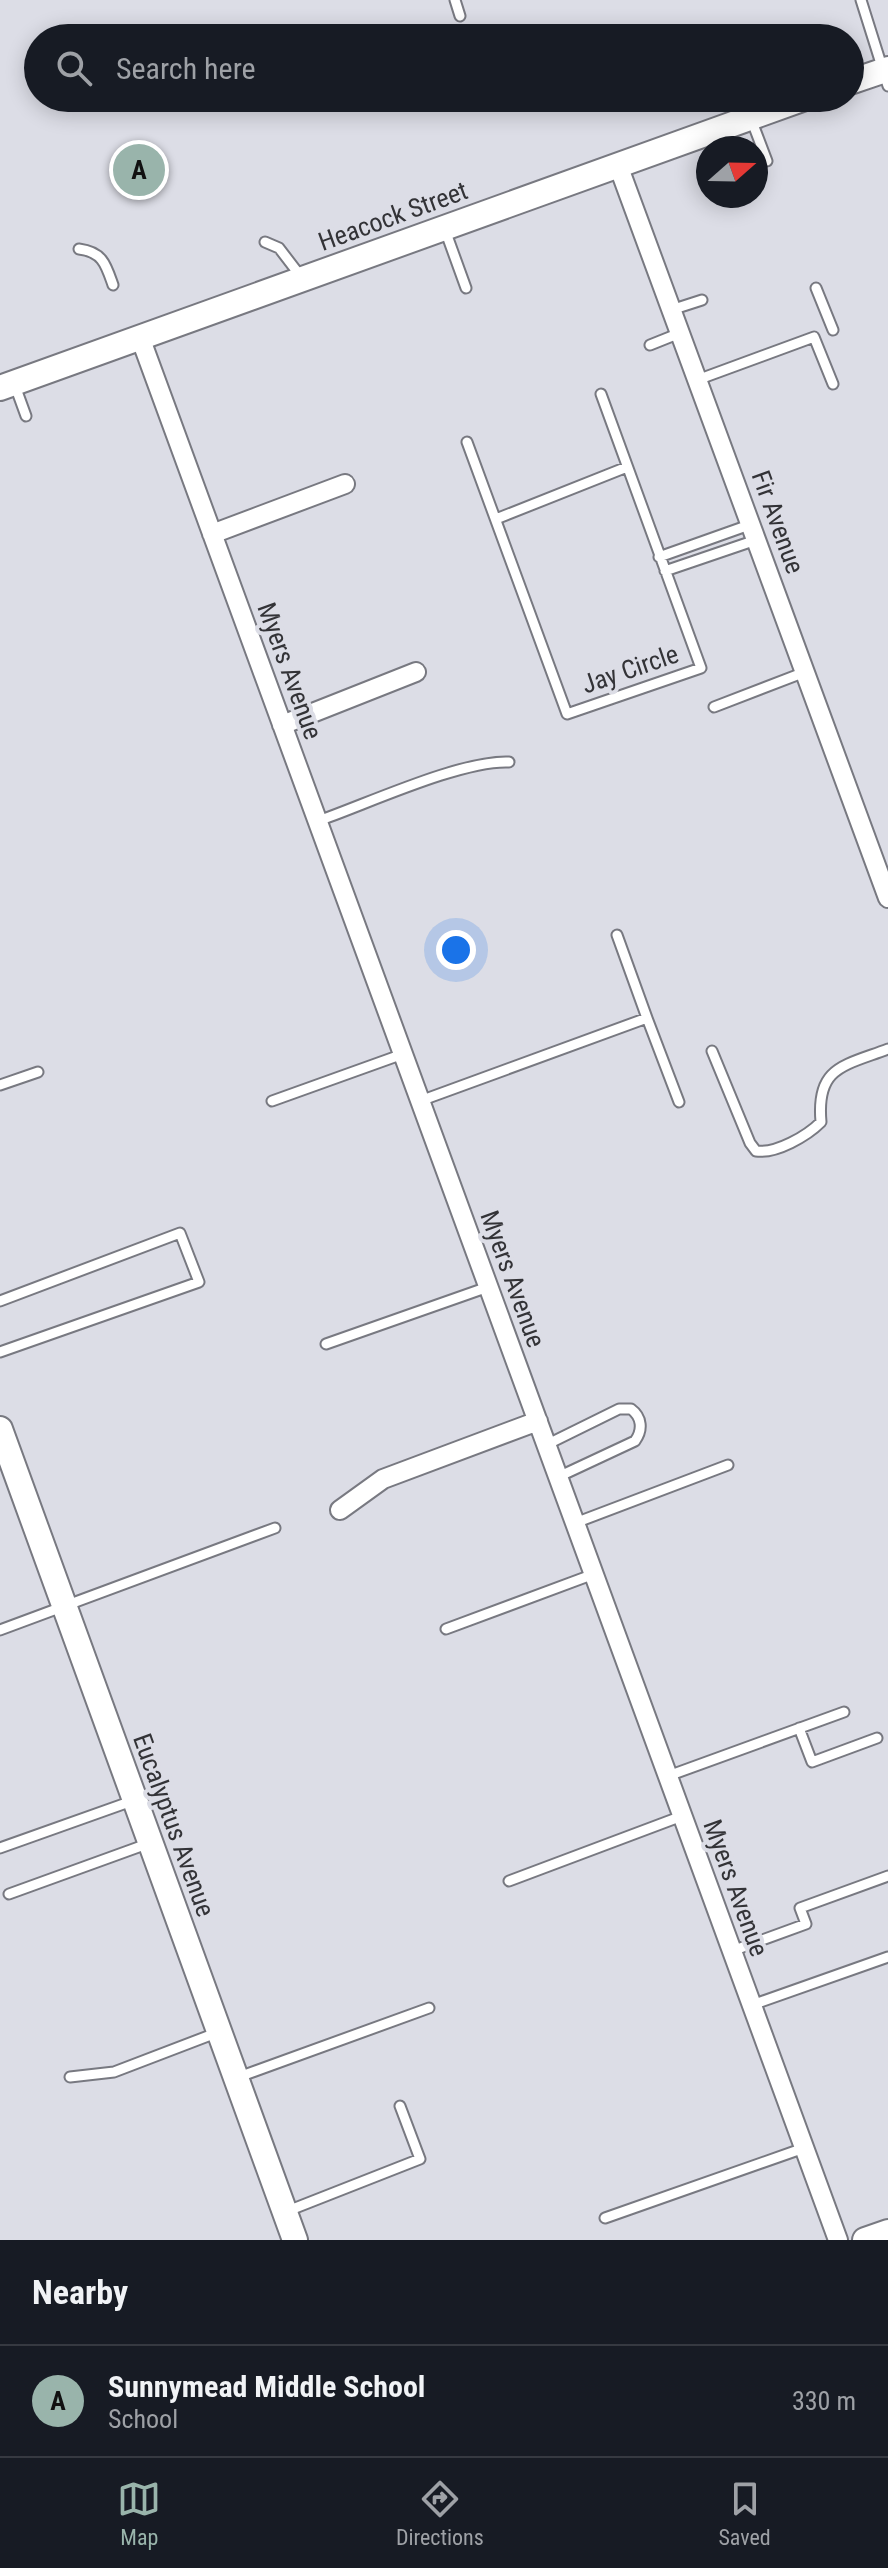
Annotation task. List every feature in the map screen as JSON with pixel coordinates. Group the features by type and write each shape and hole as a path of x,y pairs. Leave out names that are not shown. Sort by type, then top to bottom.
{"street":[{"path":"864,79 886,75"},
{"name":"Heacock Street","path":"7,386 764,112"},
{"name":"Fir Avenue","path":"618,165 888,898"},
{"name":"Myers Avenue","path":"140,337 838,2240"},
{"path":"212,534 345,484"},
{"path":"282,725 416,672"},
{"path":"340,1510 383,1479 538,1421"},
{"name":"Eucalyptus Avenue","path":"0,1429 295,2240"},
{"path":"865,2240 888,2232"}],"lane":[{"path":"455,0 460,16"},
{"path":"861,0 886,75"},
{"path":"750,117 757,136"},
{"path":"444,227 466,288"},
{"path":"265,242 279,248 302,278"},
{"path":"79,249 92,251 103,259 113,285"},
{"path":"816,288 833,330"},
{"path":"671,310 702,300"},
{"path":"650,345 680,333"},
{"path":"697,380 814,337 833,384"},
{"path":"7,386 26,416"},
{"name":"Jay Circle","path":"467,442 567,714 701,668 601,394"},
{"path":"496,519 627,467"},
{"path":"659,557 755,532"},
{"path":"665,571 755,532"},
{"path":"714,707 805,672"},
{"path":"318,821 455,772 491,761 509,762"},
{"path":"617,935 679,1102"},
{"path":"420,1101 647,1018"},
{"path":"712,1051 750,1143 756,1151 762,1152 797,1140 821,1122 819,1099 827,1077 838,1068 888,1049"},
{"path":"272,1101 403,1054"},
{"path":"0,1085 38,1072"},
{"path":"0,1301 180,1233 199,1282 0,1352"},
{"path":"326,1344 488,1287"},
{"path":"546,1445 619,1409 631,1409 639,1418 641,1427 635,1441 558,1477"},
{"path":"575,1523 728,1465"},
{"path":"0,1630 275,1528"},
{"path":"446,1629 594,1574"},
{"path":"668,1776 844,1712"},
{"path":"799,1728 812,1762 877,1738"},
{"path":"0,1848 135,1800"},
{"path":"509,1881 682,1816"},
{"path":"9,1894 151,1843"},
{"path":"732,1951 806,1924 800,1908 888,1876"},
{"path":"752,2005 888,1957"},
{"path":"236,2078 429,2008"},
{"path":"70,2077 114,2072 219,2032"},
{"path":"285,2212 420,2159 400,2106"},
{"path":"605,2218 804,2148"}],"place":[{"name":"Sunnymead Middle School","path":"139,170"}]}
